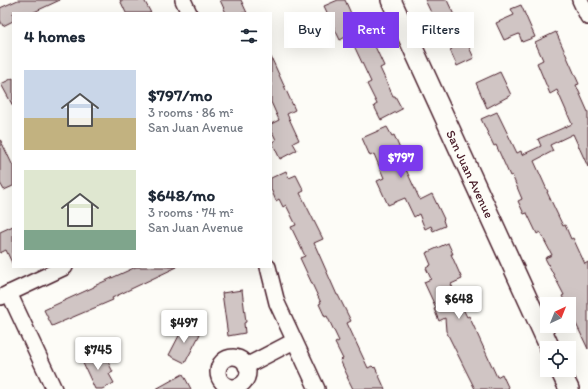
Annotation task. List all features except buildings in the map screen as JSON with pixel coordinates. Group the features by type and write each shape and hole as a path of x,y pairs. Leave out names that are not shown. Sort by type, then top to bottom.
{"street":[{"path":"183,0 189,12"},
{"name":"San Juan Avenue","path":"391,0 547,341"},
{"path":"580,0 588,17"},
{"path":"54,389 5,295 63,268"},
{"path":"268,268 277,302 317,389"},
{"path":"246,366 294,341"},
{"path":"563,377 569,389"}]}
